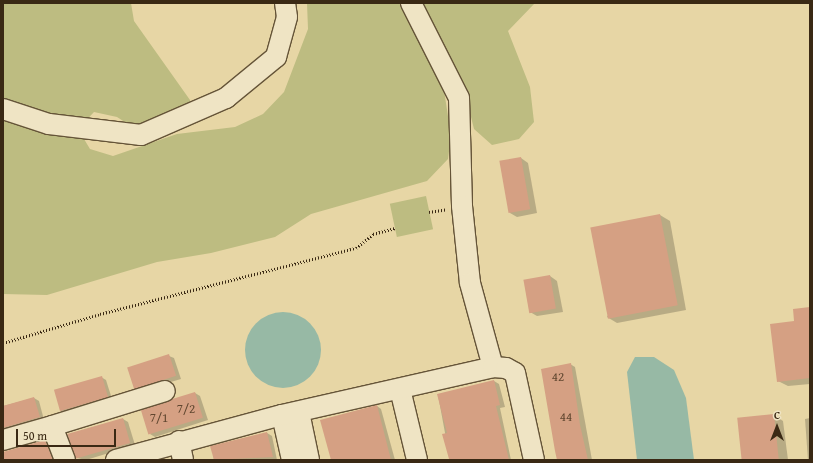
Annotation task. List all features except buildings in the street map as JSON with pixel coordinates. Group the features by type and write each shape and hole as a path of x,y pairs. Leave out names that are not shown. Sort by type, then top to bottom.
{"street":[{"path":"3,109 49,124 141,135 226,98 276,57 287,17 286,3"},
{"path":"411,3 458,98 462,206 470,283 493,367"},
{"path":"116,460 179,441 290,413 493,367 506,368 515,374 534,460"},
{"path":"400,389 417,460"},
{"path":"3,440 165,391"},
{"path":"290,413 292,460"},
{"path":"290,413 309,460"},
{"path":"52,426 65,460"},
{"path":"179,441 183,460"}],"path":[{"path":"3,343 161,297 356,248 373,234 395,228"}],"shaded area":[{"path":"3,3 131,3 134,21 190,100 191,112 169,122 131,126 117,117 94,112 78,129 90,149 113,156 177,134 235,127 263,114 284,92 308,29 307,3 401,3 444,90 451,136 448,159 427,181 311,214 275,237 211,253 157,262 47,295 3,294"},
{"path":"418,3 535,3 508,31 530,87 534,122 519,139 492,145 474,129 465,93"},
{"path":"426,196 433,229 397,237 390,204"},
{"path":"283,312 297,315 310,323 318,336 321,350 318,364 310,377 297,385 283,388 269,385 256,377 248,364 245,350 248,336 256,323 269,315"},
{"path":"635,357 654,357 674,370 686,398 694,460 637,460 627,372"}]}
